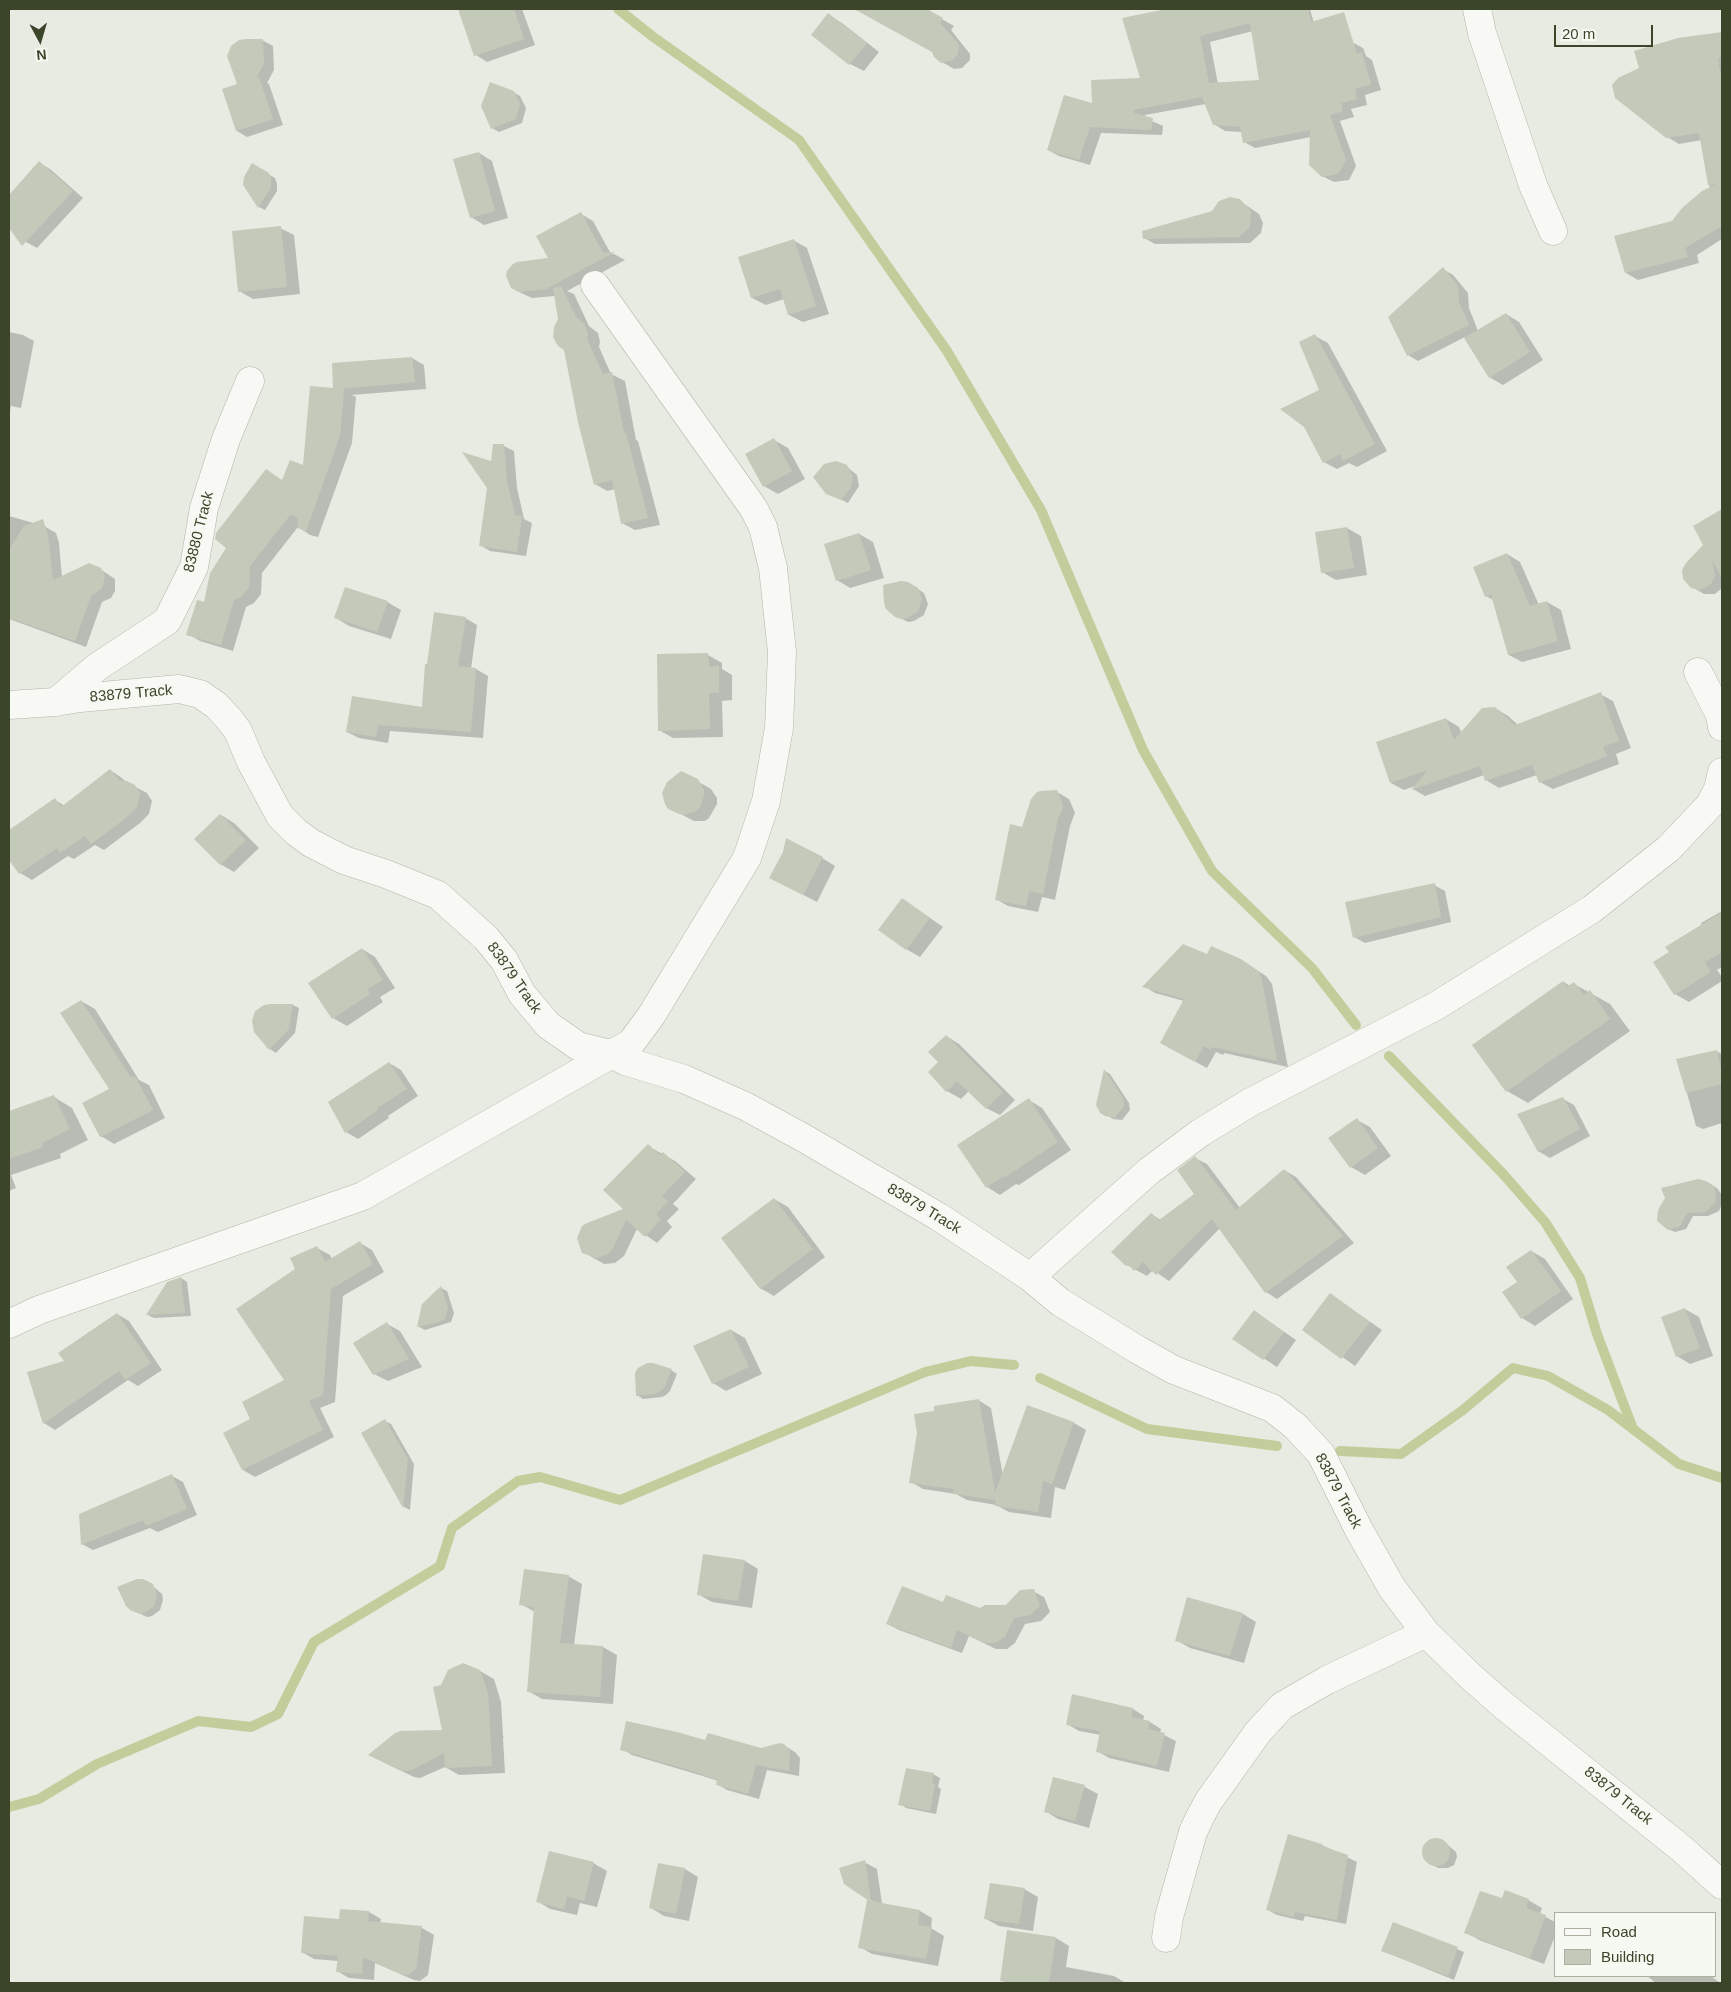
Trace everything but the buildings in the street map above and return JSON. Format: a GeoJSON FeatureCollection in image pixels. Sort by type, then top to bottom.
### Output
{"type":"FeatureCollection","features":[{"type":"Feature","properties":{"kind":"street"},"geometry":{"type":"LineString","coordinates":[[1477,9],[1482,33],[1527,166],[1552,231]]}},
{"type":"Feature","properties":{"kind":"street"},"geometry":{"type":"LineString","coordinates":[[9,1324],[48,1307],[363,1196],[631,1043],[651,1016],[747,858],[766,801],[780,728],[782,652],[773,568],[763,527],[754,508],[595,285]]}},
{"type":"Feature","properties":{"kind":"street","name":"83880 Track"},"geometry":{"type":"LineString","coordinates":[[55,702],[97,667],[167,621],[194,567],[204,508],[226,439],[250,381]]}},
{"type":"Feature","properties":{"kind":"street"},"geometry":{"type":"LineString","coordinates":[[1698,672],[1720,715],[1722,727]]}},
{"type":"Feature","properties":{"kind":"street","name":"83879 Track"},"geometry":{"type":"LineString","coordinates":[[55,702],[179,689],[200,694],[216,705],[238,732],[280,816],[296,832],[344,860],[386,874],[438,895],[486,938],[504,960],[522,994],[548,1025],[578,1046],[610,1054],[625,1061],[684,1079],[745,1106],[906,1198],[1030,1277],[1060,1302],[1138,1350],[1174,1370],[1272,1408],[1295,1426],[1321,1454],[1348,1510],[1392,1588],[1426,1633],[1469,1676],[1503,1705],[1682,1849],[1722,1885]]}},
{"type":"Feature","properties":{"kind":"street"},"geometry":{"type":"LineString","coordinates":[[9,705],[55,702]]}},
{"type":"Feature","properties":{"kind":"street"},"geometry":{"type":"LineString","coordinates":[[1030,1277],[1149,1171],[1200,1133],[1249,1103],[1436,1006],[1592,909],[1668,850],[1709,806],[1718,789],[1722,772]]}},
{"type":"Feature","properties":{"kind":"street"},"geometry":{"type":"LineString","coordinates":[[1166,1938],[1169,1917],[1193,1832],[1208,1802],[1258,1732],[1282,1706],[1327,1680],[1426,1633]]}},
{"type":"Feature","properties":{"kind":"waterway"},"geometry":{"type":"LineString","coordinates":[[618,9],[652,36],[799,140],[947,351],[1041,510],[1143,750],[1212,871],[1312,968],[1356,1025]]}},
{"type":"Feature","properties":{"kind":"waterway"},"geometry":{"type":"LineString","coordinates":[[1389,1056],[1504,1175],[1545,1222],[1580,1278],[1597,1334],[1633,1429]]}},
{"type":"Feature","properties":{"kind":"waterway"},"geometry":{"type":"LineString","coordinates":[[9,1807],[39,1799],[97,1764],[198,1721],[251,1727],[278,1714],[314,1642],[440,1566],[452,1528],[518,1481],[540,1477],[620,1500],[925,1372],[971,1361],[1014,1365]]}},
{"type":"Feature","properties":{"kind":"waterway"},"geometry":{"type":"LineString","coordinates":[[1340,1451],[1401,1454],[1463,1410],[1513,1368],[1548,1376],[1608,1410],[1679,1464],[1722,1478]]}},
{"type":"Feature","properties":{"kind":"waterway"},"geometry":{"type":"LineString","coordinates":[[1040,1378],[1147,1429],[1277,1446]]}}]}
